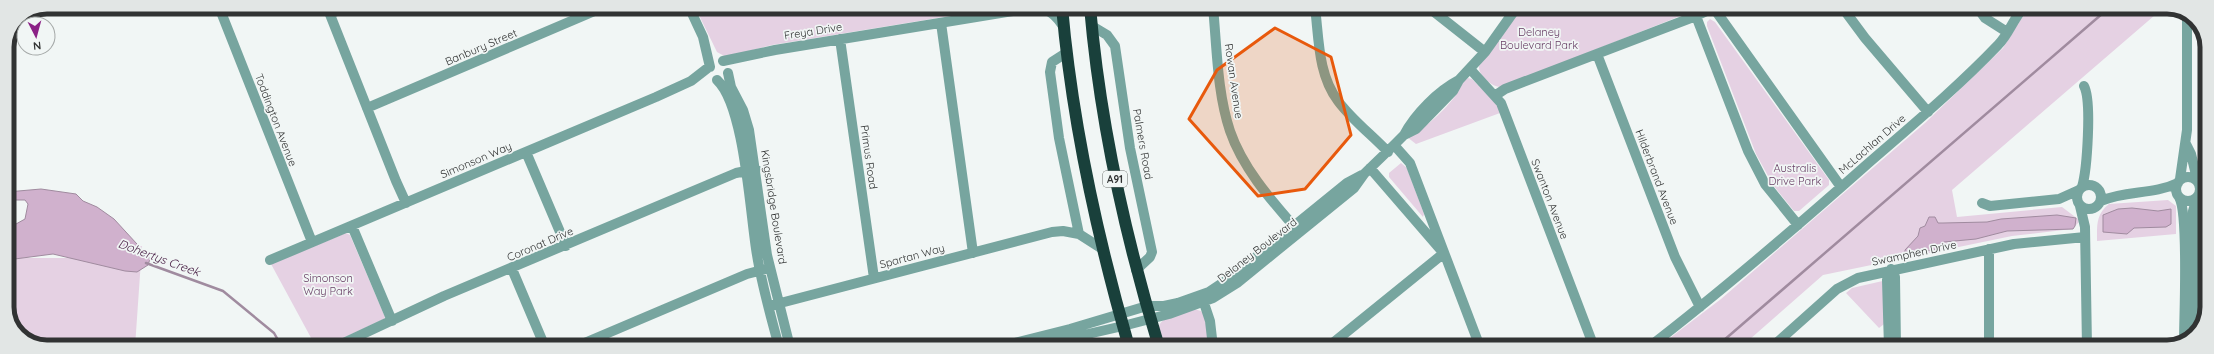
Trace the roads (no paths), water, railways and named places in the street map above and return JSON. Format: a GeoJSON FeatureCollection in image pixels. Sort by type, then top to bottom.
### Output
{"type":"FeatureCollection","features":[{"type":"Feature","properties":{"kind":"highway","name":"A91"},"geometry":{"type":"LineString","coordinates":[[1062,14],[1066,53],[1077,124],[1104,250],[1127,340]]}},
{"type":"Feature","properties":{"kind":"highway","name":"A91"},"geometry":{"type":"LineString","coordinates":[[1091,14],[1100,95],[1112,164],[1136,270],[1157,340]]}},
{"type":"Feature","properties":{"kind":"street","name":"Toddington Avenue"},"geometry":{"type":"LineString","coordinates":[[221,14],[312,242]]}},
{"type":"Feature","properties":{"kind":"street"},"geometry":{"type":"LineString","coordinates":[[331,14],[406,203]]}},
{"type":"Feature","properties":{"kind":"street","name":"Banbury Street"},"geometry":{"type":"LineString","coordinates":[[367,108],[588,14]]}},
{"type":"Feature","properties":{"kind":"street"},"geometry":{"type":"LineString","coordinates":[[692,14],[703,37],[710,67],[710,75],[716,79],[724,79],[729,72],[728,66],[721,60],[703,37]]}},
{"type":"Feature","properties":{"kind":"street","name":"Freya Drive"},"geometry":{"type":"LineString","coordinates":[[721,60],[753,56],[776,50],[994,14]]}},
{"type":"Feature","properties":{"kind":"street","name":"Freya Drive"},"geometry":{"type":"LineString","coordinates":[[1054,14],[1063,26]]}},
{"type":"Feature","properties":{"kind":"street","name":"Rowan Avenue"},"geometry":{"type":"LineString","coordinates":[[1214,14],[1224,103],[1232,137],[1254,177],[1297,229]]}},
{"type":"Feature","properties":{"kind":"street"},"geometry":{"type":"LineString","coordinates":[[1316,14],[1320,56],[1328,84],[1338,101],[1410,163],[1477,340]]}},
{"type":"Feature","properties":{"kind":"street"},"geometry":{"type":"LineString","coordinates":[[1437,14],[1485,52]]}},
{"type":"Feature","properties":{"kind":"street","name":"Delaney Boulevard"},"geometry":{"type":"LineString","coordinates":[[1071,333],[1123,326],[1150,319],[1228,290],[1297,229],[1354,188],[1367,171],[1404,135],[1411,123],[1448,85],[1459,80],[1485,52],[1512,14]]}},
{"type":"Feature","properties":{"kind":"street"},"geometry":{"type":"LineString","coordinates":[[1496,95],[1505,89],[1700,14]]}},
{"type":"Feature","properties":{"kind":"street"},"geometry":{"type":"LineString","coordinates":[[1717,14],[1841,187]]}},
{"type":"Feature","properties":{"kind":"street"},"geometry":{"type":"LineString","coordinates":[[1847,14],[1865,38],[1928,112]]}},
{"type":"Feature","properties":{"kind":"street"},"geometry":{"type":"LineString","coordinates":[[1983,14],[1986,18],[2007,32]]}},
{"type":"Feature","properties":{"kind":"street","name":"McLachlan Drive"},"geometry":{"type":"LineString","coordinates":[[1658,340],[1700,308],[1928,112],[1999,44],[2018,14]]}},
{"type":"Feature","properties":{"kind":"street"},"geometry":{"type":"LineString","coordinates":[[1696,16],[1748,151],[1766,184],[1798,225]]}},
{"type":"Feature","properties":{"kind":"street"},"geometry":{"type":"LineString","coordinates":[[2184,336],[2183,209],[2176,189],[2186,144],[2187,21]]}},
{"type":"Feature","properties":{"kind":"street"},"geometry":{"type":"LineString","coordinates":[[941,23],[973,253]]}},
{"type":"Feature","properties":{"kind":"street","name":"Palmers Road"},"geometry":{"type":"LineString","coordinates":[[1092,26],[1107,36],[1115,46],[1130,148],[1152,252],[1150,257],[1136,270]]}},
{"type":"Feature","properties":{"kind":"street","name":"Primus Road"},"geometry":{"type":"LineString","coordinates":[[840,39],[874,278]]}},
{"type":"Feature","properties":{"kind":"street"},"geometry":{"type":"LineString","coordinates":[[1066,53],[1052,62],[1050,72],[1059,138],[1073,214],[1079,234],[1104,250]]}},
{"type":"Feature","properties":{"kind":"street","name":"Hilderbrand Avenue"},"geometry":{"type":"LineString","coordinates":[[1597,54],[1675,257],[1700,308]]}},
{"type":"Feature","properties":{"kind":"street","name":"Freya Drive"},"geometry":{"type":"LineString","coordinates":[[729,72],[753,56]]}},
{"type":"Feature","properties":{"kind":"street"},"geometry":{"type":"LineString","coordinates":[[710,67],[712,62],[721,60]]}},
{"type":"Feature","properties":{"kind":"street","name":"Simonson Way"},"geometry":{"type":"LineString","coordinates":[[270,260],[691,81],[710,67]]}},
{"type":"Feature","properties":{"kind":"street","name":"Swanton Avenue"},"geometry":{"type":"LineString","coordinates":[[1470,68],[1496,95],[1501,103],[1591,340]]}},
{"type":"Feature","properties":{"kind":"street","name":"Kingsbridge Boulevard"},"geometry":{"type":"LineString","coordinates":[[729,72],[731,87],[746,120],[756,169],[770,268],[788,340]]}},
{"type":"Feature","properties":{"kind":"street","name":"Simonson Way"},"geometry":{"type":"LineString","coordinates":[[691,81],[716,79]]}},
{"type":"Feature","properties":{"kind":"street","name":"Kingsbridge Boulevard"},"geometry":{"type":"LineString","coordinates":[[716,79],[725,90],[737,123],[760,270],[777,340]]}},
{"type":"Feature","properties":{"kind":"street"},"geometry":{"type":"LineString","coordinates":[[2084,86],[2087,100],[2086,169],[2077,198],[2085,227],[2087,340]]}},
{"type":"Feature","properties":{"kind":"street"},"geometry":{"type":"LineString","coordinates":[[2186,144],[2200,181]]}},
{"type":"Feature","properties":{"kind":"street"},"geometry":{"type":"LineString","coordinates":[[526,152],[566,246]]}},
{"type":"Feature","properties":{"kind":"street","name":"Coronat Drive"},"geometry":{"type":"LineString","coordinates":[[350,340],[566,246],[745,171],[756,169]]}},
{"type":"Feature","properties":{"kind":"street"},"geometry":{"type":"LineString","coordinates":[[2085,227],[2098,205],[2101,195],[2086,169]]}},
{"type":"Feature","properties":{"kind":"street"},"geometry":{"type":"LineString","coordinates":[[1367,171],[1444,253]]}},
{"type":"Feature","properties":{"kind":"street"},"geometry":{"type":"LineString","coordinates":[[2156,191],[2188,176],[2200,181]]}},
{"type":"Feature","properties":{"kind":"street"},"geometry":{"type":"LineString","coordinates":[[1982,203],[1990,206],[2059,199],[2089,185],[2121,194],[2156,191],[2179,196],[2189,201],[2200,196]]}},
{"type":"Feature","properties":{"kind":"street"},"geometry":{"type":"LineString","coordinates":[[2059,199],[2088,209],[2121,194]]}},
{"type":"Feature","properties":{"kind":"street"},"geometry":{"type":"LineString","coordinates":[[2193,327],[2193,211],[2200,197]]}},
{"type":"Feature","properties":{"kind":"street","name":"Spartan Way"},"geometry":{"type":"LineString","coordinates":[[1052,232],[1067,224],[1073,214]]}},
{"type":"Feature","properties":{"kind":"street"},"geometry":{"type":"LineString","coordinates":[[1421,227],[1432,220]]}},
{"type":"Feature","properties":{"kind":"street"},"geometry":{"type":"LineString","coordinates":[[352,226],[392,321]]}},
{"type":"Feature","properties":{"kind":"street","name":"Spartan Way"},"geometry":{"type":"LineString","coordinates":[[769,306],[1052,232],[1063,231],[1079,234]]}},
{"type":"Feature","properties":{"kind":"street"},"geometry":{"type":"LineString","coordinates":[[754,236],[765,235]]}},
{"type":"Feature","properties":{"kind":"street","name":"Swamphen Drive"},"geometry":{"type":"LineString","coordinates":[[1780,340],[1838,289],[1858,278],[1891,269],[2014,244],[2085,238]]}},
{"type":"Feature","properties":{"kind":"street"},"geometry":{"type":"LineString","coordinates":[[1989,249],[1989,340]]}},
{"type":"Feature","properties":{"kind":"street"},"geometry":{"type":"LineString","coordinates":[[1337,340],[1444,253]]}},
{"type":"Feature","properties":{"kind":"street"},"geometry":{"type":"LineString","coordinates":[[592,340],[760,270],[770,268]]}},
{"type":"Feature","properties":{"kind":"street"},"geometry":{"type":"LineString","coordinates":[[512,269],[542,340]]}},
{"type":"Feature","properties":{"kind":"street"},"geometry":{"type":"LineString","coordinates":[[1889,340],[1887,280],[1891,269]]}},
{"type":"Feature","properties":{"kind":"street"},"geometry":{"type":"LineString","coordinates":[[1891,269],[1895,277],[1896,340]]}},
{"type":"Feature","properties":{"kind":"street"},"geometry":{"type":"LineString","coordinates":[[1203,299],[1210,321],[1212,340]]}},
{"type":"Feature","properties":{"kind":"street","name":"Delaney Boulevard"},"geometry":{"type":"LineString","coordinates":[[1071,333],[1120,313],[1147,306],[1164,306],[1203,299]]}},
{"type":"Feature","properties":{"kind":"street"},"geometry":{"type":"LineString","coordinates":[[1036,340],[1071,333]]}},
{"type":"Feature","properties":{"kind":"street"},"geometry":{"type":"LineString","coordinates":[[1051,340],[1071,333]]}},
{"type":"Feature","properties":{"kind":"waterway"},"geometry":{"type":"LineString","coordinates":[[1724,340],[2102,14]]}},
{"type":"Feature","properties":{"kind":"waterway","name":"Dohertys Creek"},"geometry":{"type":"LineString","coordinates":[[146,263],[223,291],[274,333],[278,340]]}},
{"type":"Feature","properties":{"kind":"park label","name":"Delaney Boulevard Park"},"geometry":{"type":"Point","coordinates":[1539,38]}},
{"type":"Feature","properties":{"kind":"park label","name":"Australis Drive Park"},"geometry":{"type":"Point","coordinates":[1795,174]}},
{"type":"Feature","properties":{"kind":"park label","name":"Simonson Way Park"},"geometry":{"type":"Point","coordinates":[328,284]}}]}
